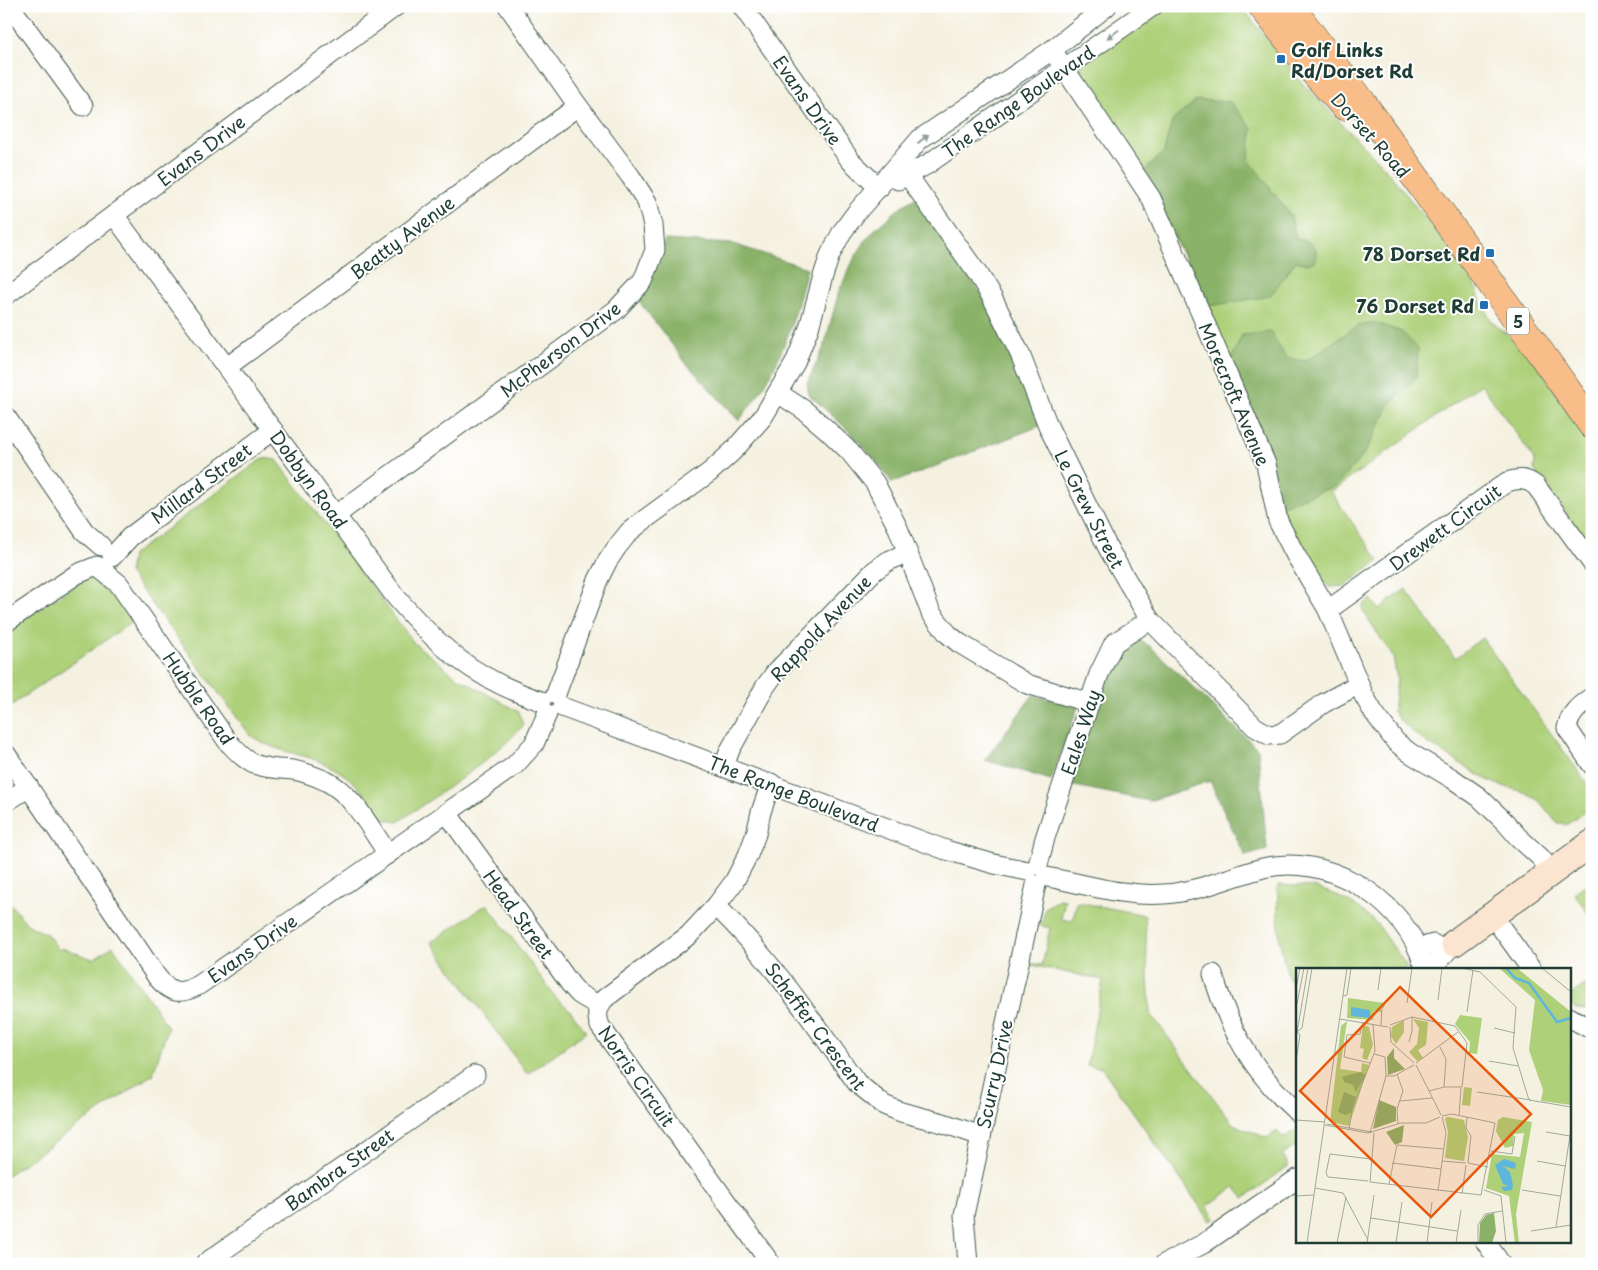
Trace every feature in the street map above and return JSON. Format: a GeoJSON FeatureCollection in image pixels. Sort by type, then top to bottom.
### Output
{"type":"FeatureCollection","features":[{"type":"Feature","properties":{"kind":"main road","name":"Dorset Road"},"geometry":{"type":"LineString","coordinates":[[1262,6],[1312,70],[1444,216]]}},
{"type":"Feature","properties":{"kind":"main road","name":"Dorset Road"},"geometry":{"type":"LineString","coordinates":[[1290,6],[1364,105],[1592,425]]}},
{"type":"Feature","properties":{"kind":"street"},"geometry":{"type":"LineString","coordinates":[[10,6],[82,106]]}},
{"type":"Feature","properties":{"kind":"street","name":"Evans Drive"},"geometry":{"type":"LineString","coordinates":[[6,295],[396,6]]}},
{"type":"Feature","properties":{"kind":"street","name":"McPherson Drive"},"geometry":{"type":"LineString","coordinates":[[336,515],[616,310],[643,281],[655,250],[654,225],[647,202],[508,6]]}},
{"type":"Feature","properties":{"kind":"street","name":"Evans Drive"},"geometry":{"type":"LineString","coordinates":[[742,6],[850,160],[862,174],[879,188]]}},
{"type":"Feature","properties":{"kind":"street","name":"The Range Boulevard"},"geometry":{"type":"LineString","coordinates":[[1107,6],[1052,50],[920,139],[904,169],[879,188],[856,213],[842,232],[830,255],[809,328],[795,363],[778,393],[763,417],[733,451],[710,472],[629,532],[617,547],[598,580],[552,704],[954,852],[1037,874],[1145,895],[1187,892],[1263,868],[1279,865],[1321,869],[1342,877],[1374,894],[1430,954],[1492,915],[1592,843]]}},
{"type":"Feature","properties":{"kind":"street","name":"The Range Boulevard"},"geometry":{"type":"LineString","coordinates":[[904,169],[928,164],[1153,6]]}},
{"type":"Feature","properties":{"kind":"street","name":"Morecroft Avenue"},"geometry":{"type":"LineString","coordinates":[[1052,50],[1151,198],[1266,464],[1278,521],[1328,610],[1359,684],[1374,713],[1396,742],[1479,797],[1506,823],[1518,838],[1541,858],[1546,876]]}},
{"type":"Feature","properties":{"kind":"street","name":"Beatty Avenue"},"geometry":{"type":"LineString","coordinates":[[227,367],[578,106]]}},
{"type":"Feature","properties":{"kind":"street","name":"Le Grew Street"},"geometry":{"type":"LineString","coordinates":[[904,169],[993,299],[1020,354],[1049,428],[1066,463],[1109,550],[1150,620],[1255,727],[1269,735],[1280,734],[1324,702],[1359,684]]}},
{"type":"Feature","properties":{"kind":"street","name":"Dobbyn Road"},"geometry":{"type":"LineString","coordinates":[[114,215],[395,596],[418,623],[445,649],[474,671],[498,684],[552,704]]}},
{"type":"Feature","properties":{"kind":"street"},"geometry":{"type":"LineString","coordinates":[[778,393],[804,410],[849,451],[864,468],[890,512],[931,613],[938,623],[959,643],[1027,684],[1090,704]]}},
{"type":"Feature","properties":{"kind":"street","name":"Hubble Road"},"geometry":{"type":"LineString","coordinates":[[6,417],[228,742],[242,756],[255,764],[274,770],[292,770],[309,774],[333,785],[354,804],[388,854]]}},
{"type":"Feature","properties":{"kind":"street","name":"Millard Street"},"geometry":{"type":"LineString","coordinates":[[6,622],[130,537],[272,430]]}},
{"type":"Feature","properties":{"kind":"street","name":"Drewett Circuit"},"geometry":{"type":"LineString","coordinates":[[1328,610],[1508,482],[1515,479],[1529,481],[1536,486],[1592,563]]}},
{"type":"Feature","properties":{"kind":"street","name":"Rappold Avenue"},"geometry":{"type":"LineString","coordinates":[[730,768],[742,755],[748,718],[765,687],[874,571],[888,561],[907,553]]}},
{"type":"Feature","properties":{"kind":"street","name":"Eales Way"},"geometry":{"type":"LineString","coordinates":[[1037,874],[1045,838],[1099,674],[1114,642],[1150,620]]}},
{"type":"Feature","properties":{"kind":"street"},"geometry":{"type":"LineString","coordinates":[[1592,697],[1573,712],[1568,728],[1592,765]]}},
{"type":"Feature","properties":{"kind":"street","name":"Evans Drive"},"geometry":{"type":"LineString","coordinates":[[6,754],[157,977],[164,985],[178,992],[199,985],[502,775],[526,755],[534,744],[552,704]]}},
{"type":"Feature","properties":{"kind":"street","name":"Norris Circuit"},"geometry":{"type":"LineString","coordinates":[[771,1264],[600,1026],[596,1017],[599,1006],[609,995],[689,935],[713,911],[734,882],[748,855],[756,834],[761,812],[775,785]]}},
{"type":"Feature","properties":{"kind":"street"},"geometry":{"type":"LineString","coordinates":[[6,802],[29,786]]}},
{"type":"Feature","properties":{"kind":"street","name":"Head Street"},"geometry":{"type":"LineString","coordinates":[[447,813],[571,985],[579,994],[599,1006]]}},
{"type":"Feature","properties":{"kind":"street","name":"Scurry Drive"},"geometry":{"type":"LineString","coordinates":[[968,1264],[964,1214],[1037,874]]}},
{"type":"Feature","properties":{"kind":"street","name":"Scheffer Crescent"},"geometry":{"type":"LineString","coordinates":[[713,911],[750,943],[774,969],[857,1083],[870,1096],[884,1106],[901,1112],[982,1130]]}},
{"type":"Feature","properties":{"kind":"street"},"geometry":{"type":"LineString","coordinates":[[1492,915],[1530,968]]}},
{"type":"Feature","properties":{"kind":"street"},"geometry":{"type":"LineString","coordinates":[[1213,974],[1229,1022],[1241,1044],[1270,1084],[1296,1111]]}},
{"type":"Feature","properties":{"kind":"street"},"geometry":{"type":"LineString","coordinates":[[1570,1018],[1587,1027]]}},
{"type":"Feature","properties":{"kind":"street","name":"Bambra Street"},"geometry":{"type":"LineString","coordinates":[[204,1264],[475,1075]]}},
{"type":"Feature","properties":{"kind":"street"},"geometry":{"type":"LineString","coordinates":[[1164,1264],[1203,1244],[1296,1180]]}},
{"type":"Feature","properties":{"kind":"street"},"geometry":{"type":"LineString","coordinates":[[1486,1242],[1501,1264]]}},
{"type":"Feature","properties":{"kind":"green space"},"geometry":{"type":"Polygon","coordinates":[[[1159,6],[1241,6],[1303,84],[1384,167],[1471,275],[1481,302],[1493,323],[1527,350],[1592,446],[1592,550],[1534,469],[1535,460],[1481,384],[1331,492],[1379,561],[1344,586],[1329,587],[1321,580],[1279,506],[1230,362],[1200,284],[1077,73],[1085,60],[1159,6]]]}},
{"type":"Feature","properties":{"kind":"green space"},"geometry":{"type":"Polygon","coordinates":[[[1197,100],[1230,102],[1252,128],[1249,160],[1291,216],[1296,239],[1308,241],[1316,249],[1316,261],[1307,264],[1296,261],[1270,296],[1209,306],[1143,172],[1164,152],[1172,121],[1197,100]]]}},
{"type":"Feature","properties":{"kind":"green space"},"geometry":{"type":"Polygon","coordinates":[[[915,198],[990,306],[1040,426],[892,483],[864,447],[843,425],[809,395],[807,383],[824,347],[839,291],[854,259],[875,229],[902,206],[915,198]]]}},
{"type":"Feature","properties":{"kind":"green space"},"geometry":{"type":"Polygon","coordinates":[[[665,240],[733,244],[807,268],[800,298],[780,356],[760,393],[739,421],[686,363],[638,300],[665,240]]]}},
{"type":"Feature","properties":{"kind":"green space"},"geometry":{"type":"Polygon","coordinates":[[[1376,323],[1402,332],[1418,349],[1416,378],[1390,404],[1365,453],[1336,486],[1279,506],[1230,362],[1242,335],[1271,332],[1286,358],[1305,361],[1358,326],[1376,323]]]}},
{"type":"Feature","properties":{"kind":"green space"},"geometry":{"type":"Polygon","coordinates":[[[263,458],[277,460],[414,643],[457,677],[519,712],[523,726],[509,740],[479,766],[398,822],[382,819],[360,789],[334,769],[310,758],[272,747],[250,735],[129,573],[132,555],[263,458]]]}},
{"type":"Feature","properties":{"kind":"green space"},"geometry":{"type":"Polygon","coordinates":[[[92,575],[109,583],[135,620],[6,709],[6,630],[92,575]]]}},
{"type":"Feature","properties":{"kind":"green space"},"geometry":{"type":"Polygon","coordinates":[[[1406,589],[1455,658],[1482,638],[1592,790],[1592,819],[1586,811],[1566,825],[1557,823],[1539,801],[1527,793],[1496,784],[1484,778],[1421,739],[1399,720],[1393,711],[1397,679],[1393,657],[1363,611],[1363,605],[1371,599],[1379,609],[1406,589]]]}},
{"type":"Feature","properties":{"kind":"green space"},"geometry":{"type":"Polygon","coordinates":[[[1137,638],[1151,647],[1258,749],[1267,850],[1245,856],[1210,781],[1149,801],[1070,785],[1111,657],[1123,643],[1137,638]]]}},
{"type":"Feature","properties":{"kind":"green space"},"geometry":{"type":"Polygon","coordinates":[[[1033,695],[1078,707],[1051,780],[985,760],[1033,695]]]}},
{"type":"Feature","properties":{"kind":"green space"},"geometry":{"type":"Polygon","coordinates":[[[1592,880],[1592,919],[1574,893],[1592,880]]]}},
{"type":"Feature","properties":{"kind":"green space"},"geometry":{"type":"Polygon","coordinates":[[[1278,885],[1314,887],[1334,894],[1358,907],[1378,925],[1406,965],[1406,968],[1296,968],[1296,996],[1286,970],[1280,943],[1278,885]]]}},
{"type":"Feature","properties":{"kind":"green space"},"geometry":{"type":"Polygon","coordinates":[[[6,899],[28,925],[47,934],[59,950],[62,948],[93,959],[113,946],[168,1027],[153,1074],[6,1176],[6,899]]]}},
{"type":"Feature","properties":{"kind":"green space"},"geometry":{"type":"Polygon","coordinates":[[[1059,899],[1065,900],[1061,919],[1072,921],[1077,902],[1145,915],[1150,1013],[1233,1124],[1267,1138],[1277,1131],[1283,1138],[1296,1131],[1296,1147],[1282,1154],[1289,1166],[1244,1198],[1235,1187],[1207,1206],[1215,1218],[1210,1221],[1102,1068],[1087,1065],[1103,980],[1026,964],[1027,962],[1042,965],[1050,928],[1034,924],[1036,921],[1042,922],[1045,908],[1059,899]]]}},
{"type":"Feature","properties":{"kind":"green space"},"geometry":{"type":"Polygon","coordinates":[[[487,904],[556,998],[570,1010],[586,1032],[527,1074],[431,942],[487,904]]]}},
{"type":"Feature","properties":{"kind":"green space"},"geometry":{"type":"Polygon","coordinates":[[[1592,980],[1592,1010],[1576,1009],[1570,1004],[1570,995],[1592,980]]]}},
{"type":"Feature","properties":{"kind":"place","name":"Golf Links Rd/Dorset Rd"},"geometry":{"type":"Point","coordinates":[1281,59]}},
{"type":"Feature","properties":{"kind":"place","name":"78 Dorset Rd"},"geometry":{"type":"Point","coordinates":[1490,253]}},
{"type":"Feature","properties":{"kind":"place","name":"76 Dorset Rd"},"geometry":{"type":"Point","coordinates":[1484,305]}}]}
